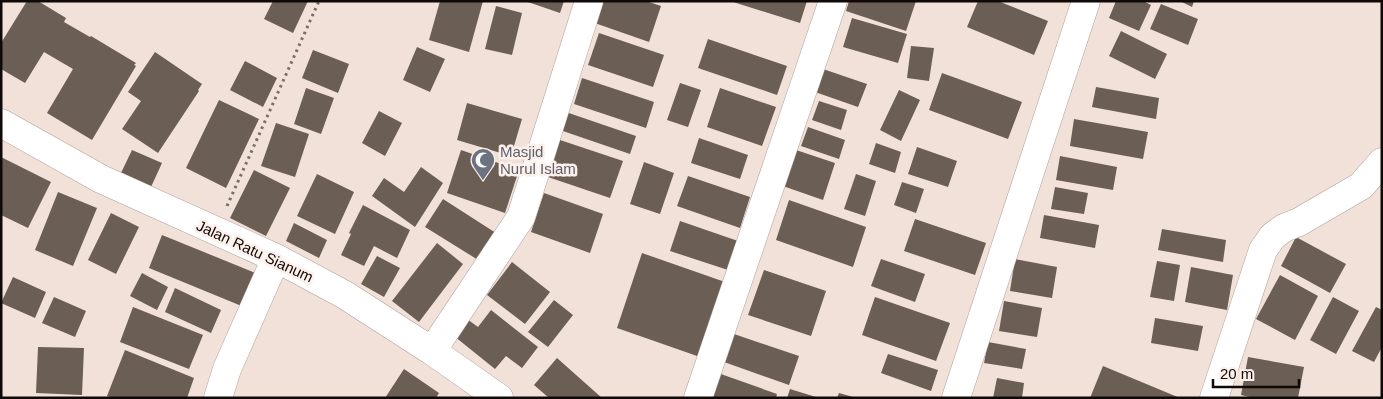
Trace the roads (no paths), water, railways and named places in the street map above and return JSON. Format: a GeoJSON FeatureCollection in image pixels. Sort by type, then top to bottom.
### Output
{"type":"FeatureCollection","features":[{"type":"Feature","properties":{"kind":"street"},"geometry":{"type":"LineString","coordinates":[[432,351],[521,217],[589,1]]}},
{"type":"Feature","properties":{"kind":"street"},"geometry":{"type":"LineString","coordinates":[[698,398],[833,1]]}},
{"type":"Feature","properties":{"kind":"street"},"geometry":{"type":"LineString","coordinates":[[956,398],[1086,1]]}},
{"type":"Feature","properties":{"kind":"street","name":"Jalan Ratu Sianum"},"geometry":{"type":"LineString","coordinates":[[1,123],[101,179],[276,258],[345,294],[499,398]]}},
{"type":"Feature","properties":{"kind":"street"},"geometry":{"type":"LineString","coordinates":[[1214,398],[1263,250],[1273,236],[1284,228],[1300,222],[1360,186],[1382,162]]}},
{"type":"Feature","properties":{"kind":"street"},"geometry":{"type":"LineString","coordinates":[[218,398],[227,369],[276,258]]}},
{"type":"Feature","properties":{"kind":"place","name":"Masjid Nurul Islam"},"geometry":{"type":"Point","coordinates":[483,181]}}]}
